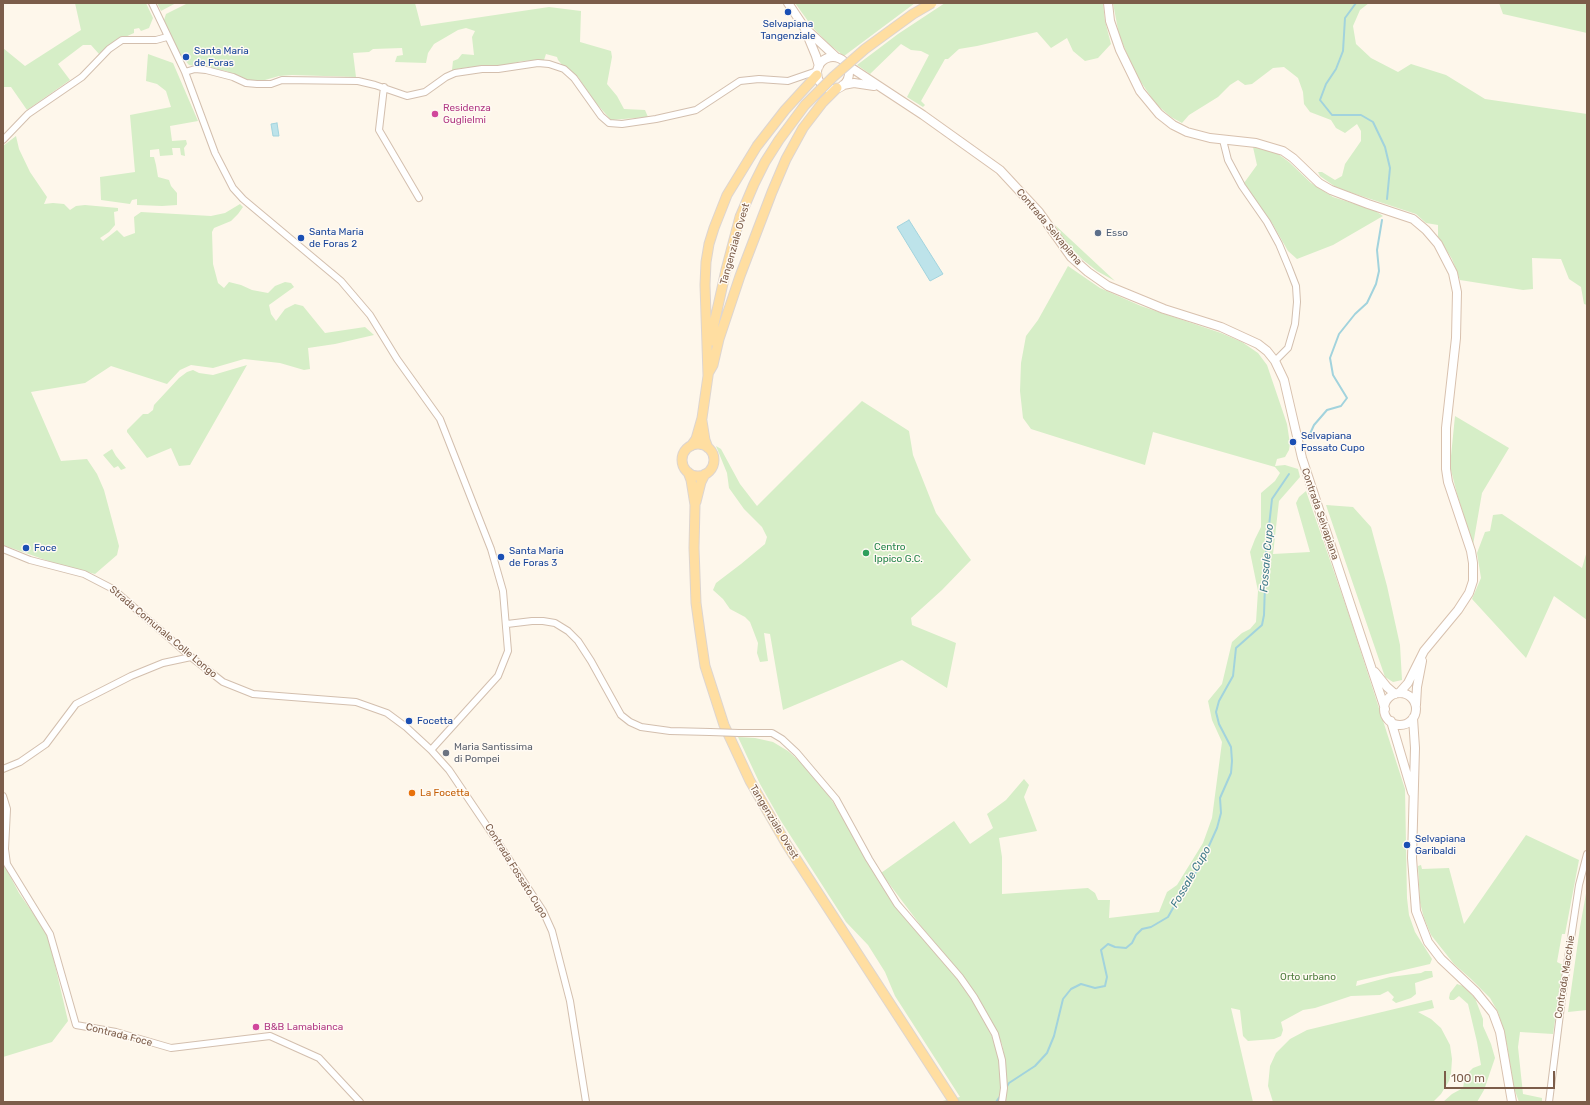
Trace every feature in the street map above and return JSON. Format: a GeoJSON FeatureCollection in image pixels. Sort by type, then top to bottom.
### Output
{"type":"FeatureCollection","features":[{"type":"Feature","properties":{"kind":"main road"},"geometry":{"type":"LineString","coordinates":[[788,3],[804,27],[816,56],[819,80],[824,86],[829,88],[840,87]]}},
{"type":"Feature","properties":{"kind":"main road","name":"Tangenziale Ovest"},"geometry":{"type":"LineString","coordinates":[[691,446],[696,439],[702,418],[714,324],[726,270],[740,217],[765,162],[805,105],[833,77],[864,49],[913,14],[932,3]]}},
{"type":"Feature","properties":{"kind":"main road"},"geometry":{"type":"LineString","coordinates":[[1108,3],[1110,21],[1120,50],[1140,91],[1159,114],[1173,125],[1187,132],[1222,140],[1256,143],[1283,151],[1293,158],[1319,183],[1331,190],[1413,219],[1426,230],[1438,244],[1453,273],[1457,292],[1456,338],[1446,428],[1446,469],[1448,482],[1471,551],[1473,581],[1469,593],[1458,610],[1424,651],[1408,683],[1397,694],[1387,700],[1385,709],[1386,715],[1390,721],[1414,802]]}},
{"type":"Feature","properties":{"kind":"main road"},"geometry":{"type":"LineString","coordinates":[[708,375],[713,365],[719,339],[740,276],[772,192],[784,165],[803,128],[823,102],[840,87],[848,76],[847,65],[836,57],[804,27]]}},
{"type":"Feature","properties":{"kind":"main road"},"geometry":{"type":"LineString","coordinates":[[708,375],[705,285],[706,262],[709,244],[714,228],[727,195],[754,152],[818,71],[826,58],[836,57]]}},
{"type":"Feature","properties":{"kind":"main road","name":"Contrada Selvapiana"},"geometry":{"type":"LineString","coordinates":[[847,65],[923,115],[1000,170],[1039,212],[1071,257],[1088,272],[1108,286],[1164,309],[1221,327],[1258,344],[1275,360],[1284,380],[1302,458],[1385,709]]}},
{"type":"Feature","properties":{"kind":"main road","name":"Contrada Selvapiana"},"geometry":{"type":"LineString","coordinates":[[840,87],[864,84],[880,87]]}},
{"type":"Feature","properties":{"kind":"main road","name":"Tangenziale Ovest"},"geometry":{"type":"LineString","coordinates":[[702,418],[705,440],[708,448]]}},
{"type":"Feature","properties":{"kind":"main road"},"geometry":{"type":"LineString","coordinates":[[700,445],[708,448],[713,456],[713,464],[709,472],[696,476],[688,472],[683,463],[682,458],[684,453],[691,446],[700,445]]}},
{"type":"Feature","properties":{"kind":"main road","name":"Tangenziale Ovest"},"geometry":{"type":"LineString","coordinates":[[688,472],[692,480],[695,505],[694,548],[696,603],[705,666],[724,724],[750,781],[787,845],[954,1102]]}},
{"type":"Feature","properties":{"kind":"main road","name":"Tangenziale Ovest"},"geometry":{"type":"LineString","coordinates":[[695,505],[701,482],[705,474]]}},
{"type":"Feature","properties":{"kind":"main road"},"geometry":{"type":"LineString","coordinates":[[1424,651],[1417,687],[1416,708],[1413,718],[1416,748],[1412,858],[1416,911],[1428,942],[1442,959],[1476,992],[1493,1012],[1502,1039],[1512,1102]]}},
{"type":"Feature","properties":{"kind":"main road","name":"Contrada Selvapiana"},"geometry":{"type":"LineString","coordinates":[[1371,666],[1387,687],[1397,694]]}},
{"type":"Feature","properties":{"kind":"main road"},"geometry":{"type":"LineString","coordinates":[[1397,694],[1405,694],[1410,697],[1414,701],[1416,708]]}},
{"type":"Feature","properties":{"kind":"main road"},"geometry":{"type":"LineString","coordinates":[[1390,721],[1396,724],[1402,724],[1413,718]]}},
{"type":"Feature","properties":{"kind":"street"},"geometry":{"type":"LineString","coordinates":[[152,3],[185,72],[216,153],[233,188],[243,199],[340,281],[370,315],[397,359],[440,419],[491,549],[502,591],[508,651],[498,676],[431,750]]}},
{"type":"Feature","properties":{"kind":"street"},"geometry":{"type":"LineString","coordinates":[[3,140],[28,114],[82,77],[109,49],[122,40],[156,40],[167,37]]}},
{"type":"Feature","properties":{"kind":"street"},"geometry":{"type":"LineString","coordinates":[[185,72],[195,69],[206,70],[233,77],[246,83],[271,84],[282,80],[338,80],[358,82],[384,87],[407,96],[425,92],[446,77],[455,73],[538,63],[549,64],[564,69],[574,78],[601,116],[609,123],[622,124],[656,119],[696,110],[740,81],[760,79],[788,81],[818,71]]}},
{"type":"Feature","properties":{"kind":"street"},"geometry":{"type":"LineString","coordinates":[[384,87],[379,130],[419,198]]}},
{"type":"Feature","properties":{"kind":"street"},"geometry":{"type":"LineString","coordinates":[[1222,140],[1228,160],[1242,186],[1267,222],[1279,244],[1296,286],[1297,302],[1295,324],[1288,348],[1275,360]]}},
{"type":"Feature","properties":{"kind":"street","name":"Strada Comunale Colle Longo"},"geometry":{"type":"LineString","coordinates":[[3,549],[30,560],[84,574],[113,588],[190,657],[223,682],[253,694],[356,702],[387,713],[406,727],[431,750]]}},
{"type":"Feature","properties":{"kind":"street"},"geometry":{"type":"LineString","coordinates":[[506,624],[532,621],[555,623],[568,631],[578,641],[591,661],[620,715],[641,727],[670,731],[772,733],[782,739],[797,753],[836,799],[869,859],[897,904],[951,965],[974,997],[995,1034],[1001,1052],[1004,1088],[1002,1100]]}},
{"type":"Feature","properties":{"kind":"street"},"geometry":{"type":"LineString","coordinates":[[3,769],[20,762],[46,744],[76,704],[131,676],[164,663],[190,657]]}},
{"type":"Feature","properties":{"kind":"street","name":"Contrada Fossato Cupo"},"geometry":{"type":"LineString","coordinates":[[431,750],[449,770],[497,840],[543,911],[552,931],[570,1001],[586,1102]]}},
{"type":"Feature","properties":{"kind":"street","name":"Contrada Foce"},"geometry":{"type":"LineString","coordinates":[[3,796],[7,809],[5,849],[7,864],[50,934],[76,1025],[116,1032],[171,1048],[270,1036],[319,1058],[360,1102]]}},
{"type":"Feature","properties":{"kind":"street","name":"Contrada Macchie"},"geometry":{"type":"LineString","coordinates":[[1549,1102],[1562,998],[1579,885],[1587,854]]}},
{"type":"Feature","properties":{"kind":"green space"},"geometry":{"type":"Polygon","coordinates":[[[75,3],[146,3],[153,18],[149,28],[141,31],[139,28],[134,29],[134,33],[114,42],[99,54],[91,45],[83,45],[58,64],[70,80],[27,110],[11,87],[3,87],[3,48],[25,66],[81,30],[75,3]]]}},
{"type":"Feature","properties":{"kind":"green space"},"geometry":{"type":"Polygon","coordinates":[[[157,3],[176,3],[161,11],[157,3]]]}},
{"type":"Feature","properties":{"kind":"green space"},"geometry":{"type":"Polygon","coordinates":[[[188,3],[415,3],[421,26],[549,7],[581,11],[580,42],[611,51],[612,57],[607,84],[617,96],[624,109],[645,110],[648,117],[611,120],[596,103],[578,77],[564,67],[557,57],[546,54],[544,60],[522,61],[502,66],[469,67],[452,70],[453,61],[458,59],[462,54],[474,55],[472,37],[475,31],[466,28],[458,30],[434,44],[428,53],[426,63],[395,62],[397,56],[403,55],[402,48],[373,49],[369,52],[353,53],[356,77],[292,75],[279,76],[258,82],[247,80],[226,71],[189,65],[181,56],[164,20],[166,14],[188,3]]]}},
{"type":"Feature","properties":{"kind":"green space"},"geometry":{"type":"Polygon","coordinates":[[[795,3],[915,3],[844,56],[830,45],[813,28],[795,3]]]}},
{"type":"Feature","properties":{"kind":"green space"},"geometry":{"type":"Polygon","coordinates":[[[945,3],[1103,3],[1105,21],[1111,44],[1098,58],[1085,61],[1073,51],[1067,38],[1051,48],[1037,32],[959,49],[948,59],[945,59],[921,101],[925,105],[923,107],[907,97],[929,55],[921,51],[911,50],[901,44],[870,74],[857,65],[898,34],[945,3]]]}},
{"type":"Feature","properties":{"kind":"green space"},"geometry":{"type":"Polygon","coordinates":[[[1113,3],[1369,3],[1360,10],[1353,26],[1356,44],[1371,58],[1398,72],[1411,64],[1446,75],[1485,99],[1587,114],[1587,305],[1584,304],[1581,287],[1569,279],[1561,259],[1532,258],[1533,289],[1523,290],[1460,280],[1452,259],[1438,237],[1438,225],[1426,223],[1416,214],[1337,188],[1320,176],[1318,172],[1322,172],[1335,180],[1342,176],[1345,164],[1361,141],[1361,131],[1357,124],[1345,133],[1336,128],[1331,120],[1310,112],[1304,104],[1303,92],[1298,78],[1284,67],[1273,68],[1252,84],[1245,85],[1238,80],[1230,85],[1218,97],[1189,115],[1182,123],[1171,117],[1156,104],[1136,75],[1119,35],[1113,3]]]}},
{"type":"Feature","properties":{"kind":"green space"},"geometry":{"type":"Polygon","coordinates":[[[1499,3],[1587,3],[1587,33],[1503,14],[1499,3]]]}},
{"type":"Feature","properties":{"kind":"green space"},"geometry":{"type":"Polygon","coordinates":[[[148,54],[173,63],[198,121],[170,126],[172,141],[186,140],[187,144],[184,148],[185,156],[181,155],[180,148],[172,148],[173,155],[160,156],[159,149],[150,150],[150,157],[154,157],[158,177],[169,180],[171,186],[177,193],[177,205],[137,205],[137,199],[132,200],[130,204],[101,200],[100,177],[135,172],[130,115],[171,107],[166,91],[157,84],[146,81],[148,54]]]}},
{"type":"Feature","properties":{"kind":"green space"},"geometry":{"type":"Polygon","coordinates":[[[16,136],[19,149],[30,172],[47,197],[44,204],[64,204],[70,210],[76,206],[85,205],[118,208],[118,211],[114,212],[115,225],[109,232],[100,238],[103,241],[117,230],[124,237],[135,233],[134,217],[141,212],[211,216],[225,213],[240,204],[243,207],[231,221],[214,228],[212,232],[213,264],[218,283],[224,288],[229,282],[252,290],[268,293],[275,286],[285,282],[291,283],[294,287],[269,305],[271,314],[276,321],[285,309],[295,304],[303,306],[325,333],[365,327],[374,335],[335,344],[308,348],[310,369],[304,370],[280,363],[244,359],[213,368],[191,365],[180,370],[167,384],[111,366],[85,383],[31,392],[61,461],[87,459],[97,474],[104,490],[119,546],[117,555],[95,574],[54,563],[3,545],[3,146],[16,136]]]}},
{"type":"Feature","properties":{"kind":"green space"},"geometry":{"type":"Polygon","coordinates":[[[1253,147],[1269,150],[1278,154],[1289,162],[1311,183],[1333,197],[1374,210],[1383,216],[1333,245],[1297,259],[1288,251],[1272,223],[1244,183],[1257,165],[1253,147]]]}},
{"type":"Feature","properties":{"kind":"green space"},"geometry":{"type":"Polygon","coordinates":[[[1055,225],[1115,281],[1097,271],[1083,260],[1066,243],[1055,225]]]}},
{"type":"Feature","properties":{"kind":"green space","name":"Orto urbano"},"geometry":{"type":"Polygon","coordinates":[[[1068,266],[1100,288],[1141,306],[1221,333],[1242,342],[1258,353],[1267,365],[1287,424],[1290,444],[1289,450],[1285,457],[1277,459],[1275,466],[1285,465],[1298,469],[1300,477],[1279,501],[1273,554],[1310,552],[1296,503],[1299,497],[1306,491],[1349,615],[1405,789],[1407,898],[1409,915],[1415,932],[1432,959],[1430,964],[1357,981],[1356,986],[1390,977],[1421,973],[1425,971],[1432,971],[1433,977],[1415,983],[1416,994],[1411,998],[1396,1003],[1392,1000],[1394,997],[1388,991],[1380,995],[1351,996],[1315,1008],[1303,1010],[1281,1022],[1283,1030],[1281,1036],[1274,1039],[1248,1041],[1243,1036],[1240,1010],[1231,1008],[1253,1102],[938,1102],[960,1097],[895,996],[885,972],[868,945],[846,922],[781,821],[760,784],[738,737],[755,738],[773,742],[788,751],[804,765],[824,788],[892,902],[963,985],[978,1008],[992,1037],[1005,1074],[1006,1065],[1002,1044],[986,1013],[965,978],[921,926],[881,873],[954,821],[970,844],[993,828],[987,814],[1006,800],[1024,779],[1029,785],[1024,797],[1037,831],[999,838],[1002,857],[1002,894],[1088,888],[1095,893],[1098,900],[1110,900],[1109,918],[1159,912],[1167,892],[1177,885],[1203,843],[1212,818],[1222,742],[1212,720],[1208,701],[1222,684],[1232,642],[1242,633],[1250,629],[1256,622],[1258,591],[1250,552],[1261,527],[1261,493],[1275,481],[1280,473],[1275,467],[1153,432],[1145,465],[1031,429],[1023,418],[1020,391],[1021,363],[1026,336],[1038,320],[1068,266]]]}},
{"type":"Feature","properties":{"kind":"green space"},"geometry":{"type":"Polygon","coordinates":[[[247,365],[190,465],[179,466],[171,448],[147,458],[127,432],[127,430],[143,414],[148,414],[153,410],[154,405],[179,378],[187,372],[193,370],[199,373],[213,375],[247,365]]]}},
{"type":"Feature","properties":{"kind":"green space","name":"Centro Ippico G.C."},"geometry":{"type":"Polygon","coordinates":[[[862,401],[909,431],[913,455],[936,513],[971,560],[942,590],[911,618],[912,625],[956,643],[947,688],[902,660],[783,710],[770,634],[764,633],[768,661],[760,662],[757,653],[758,643],[750,622],[745,617],[730,609],[723,599],[713,590],[716,583],[765,544],[767,537],[762,527],[744,509],[729,488],[727,473],[716,446],[721,449],[740,484],[757,506],[862,401]]]}},
{"type":"Feature","properties":{"kind":"green space"},"geometry":{"type":"Polygon","coordinates":[[[1455,416],[1509,448],[1482,493],[1473,545],[1450,466],[1455,416]]]}},
{"type":"Feature","properties":{"kind":"green space"},"geometry":{"type":"Polygon","coordinates":[[[112,449],[126,468],[121,470],[118,466],[114,468],[103,455],[112,449]]]}},
{"type":"Feature","properties":{"kind":"green space"},"geometry":{"type":"Polygon","coordinates":[[[1326,505],[1353,507],[1371,527],[1387,586],[1400,645],[1402,680],[1393,682],[1385,677],[1326,505]]]}},
{"type":"Feature","properties":{"kind":"green space"},"geometry":{"type":"Polygon","coordinates":[[[1502,514],[1582,568],[1587,551],[1587,620],[1554,596],[1526,658],[1472,599],[1481,578],[1477,553],[1485,532],[1490,531],[1493,515],[1502,514]]]}},
{"type":"Feature","properties":{"kind":"green space"},"geometry":{"type":"Polygon","coordinates":[[[1526,835],[1579,860],[1565,934],[1562,934],[1557,962],[1563,965],[1553,1034],[1520,1032],[1518,1047],[1523,1094],[1542,1098],[1542,1102],[1519,1102],[1514,1088],[1507,1045],[1498,1012],[1490,998],[1454,964],[1431,935],[1420,903],[1418,866],[1421,865],[1422,869],[1449,868],[1464,924],[1526,835]]]}},
{"type":"Feature","properties":{"kind":"green space"},"geometry":{"type":"Polygon","coordinates":[[[3,863],[19,893],[48,935],[68,1021],[52,1042],[3,1057],[3,863]]]}},
{"type":"Feature","properties":{"kind":"green space"},"geometry":{"type":"Polygon","coordinates":[[[1587,888],[1587,1010],[1568,1012],[1580,927],[1587,888]]]}},
{"type":"Feature","properties":{"kind":"green space"},"geometry":{"type":"Polygon","coordinates":[[[1457,984],[1463,986],[1475,998],[1483,1019],[1483,1026],[1495,1058],[1484,1090],[1477,1102],[1443,1102],[1452,1094],[1463,1088],[1469,1072],[1473,1068],[1481,1065],[1468,1004],[1459,996],[1454,1000],[1450,1000],[1449,998],[1450,993],[1457,984]]]}},
{"type":"Feature","properties":{"kind":"green space"},"geometry":{"type":"Polygon","coordinates":[[[1432,1000],[1434,1008],[1418,1012],[1431,1019],[1441,1028],[1450,1045],[1452,1059],[1449,1081],[1441,1094],[1433,1102],[1273,1102],[1268,1086],[1270,1066],[1276,1053],[1290,1039],[1307,1030],[1432,1000]]]}},
{"type":"Feature","properties":{"kind":"water"},"geometry":{"type":"Polygon","coordinates":[[[277,123],[279,136],[273,136],[271,124],[277,123]]]}},
{"type":"Feature","properties":{"kind":"water"},"geometry":{"type":"Polygon","coordinates":[[[909,220],[943,274],[930,281],[897,227],[909,220]]]}},
{"type":"Feature","properties":{"kind":"waterway","name":"Fossale Cupo"},"geometry":{"type":"LineString","coordinates":[[1356,3],[1345,18],[1343,51],[1336,69],[1326,84],[1320,100],[1332,115],[1361,115],[1373,122],[1385,147],[1390,168],[1387,199]]}},
{"type":"Feature","properties":{"kind":"waterway","name":"Fossale Cupo"},"geometry":{"type":"LineString","coordinates":[[1309,436],[1314,425],[1327,410],[1341,406],[1347,398],[1333,375],[1330,358],[1339,334],[1355,314],[1367,303],[1376,284],[1379,271],[1377,250],[1382,220]]}},
{"type":"Feature","properties":{"kind":"waterway","name":"Fossale Cupo"},"geometry":{"type":"LineString","coordinates":[[1006,1088],[1009,1083],[1035,1066],[1047,1053],[1054,1036],[1063,999],[1071,989],[1081,984],[1095,988],[1105,986],[1107,977],[1101,950],[1108,944],[1115,947],[1126,948],[1132,943],[1136,935],[1142,929],[1151,927],[1168,917],[1183,890],[1199,868],[1217,828],[1221,813],[1220,798],[1231,773],[1231,747],[1219,724],[1216,712],[1219,701],[1233,676],[1236,648],[1262,625],[1264,615],[1266,553],[1272,499],[1289,474]]}},
{"type":"Feature","properties":{"kind":"waterway","name":"Fossale Cupo"},"geometry":{"type":"LineString","coordinates":[[996,1102],[1001,1095]]}},
{"type":"Feature","properties":{"kind":"place","name":"Selvapiana Tangenziale"},"geometry":{"type":"Point","coordinates":[788,12]}},
{"type":"Feature","properties":{"kind":"place","name":"Santa Maria de Foras"},"geometry":{"type":"Point","coordinates":[186,57]}},
{"type":"Feature","properties":{"kind":"place","name":"Residenza Guglielmi"},"geometry":{"type":"Point","coordinates":[435,114]}},
{"type":"Feature","properties":{"kind":"place","name":"Esso"},"geometry":{"type":"Point","coordinates":[1098,233]}},
{"type":"Feature","properties":{"kind":"place","name":"Santa Maria de Foras 2"},"geometry":{"type":"Point","coordinates":[301,238]}},
{"type":"Feature","properties":{"kind":"place","name":"Selvapiana Fossato Cupo"},"geometry":{"type":"Point","coordinates":[1293,442]}},
{"type":"Feature","properties":{"kind":"place","name":"Foce"},"geometry":{"type":"Point","coordinates":[26,548]}},
{"type":"Feature","properties":{"kind":"place","name":"Centro Ippico G.C."},"geometry":{"type":"Point","coordinates":[866,553]}},
{"type":"Feature","properties":{"kind":"place","name":"Santa Maria de Foras 3"},"geometry":{"type":"Point","coordinates":[501,557]}},
{"type":"Feature","properties":{"kind":"place","name":"Focetta"},"geometry":{"type":"Point","coordinates":[409,721]}},
{"type":"Feature","properties":{"kind":"place","name":"Maria Santissima di Pompei"},"geometry":{"type":"Point","coordinates":[446,753]}},
{"type":"Feature","properties":{"kind":"place","name":"La Focetta"},"geometry":{"type":"Point","coordinates":[412,793]}},
{"type":"Feature","properties":{"kind":"place","name":"Selvapiana Garibaldi"},"geometry":{"type":"Point","coordinates":[1407,845]}},
{"type":"Feature","properties":{"kind":"place","name":"B&B Lamabianca"},"geometry":{"type":"Point","coordinates":[256,1027]}}]}
